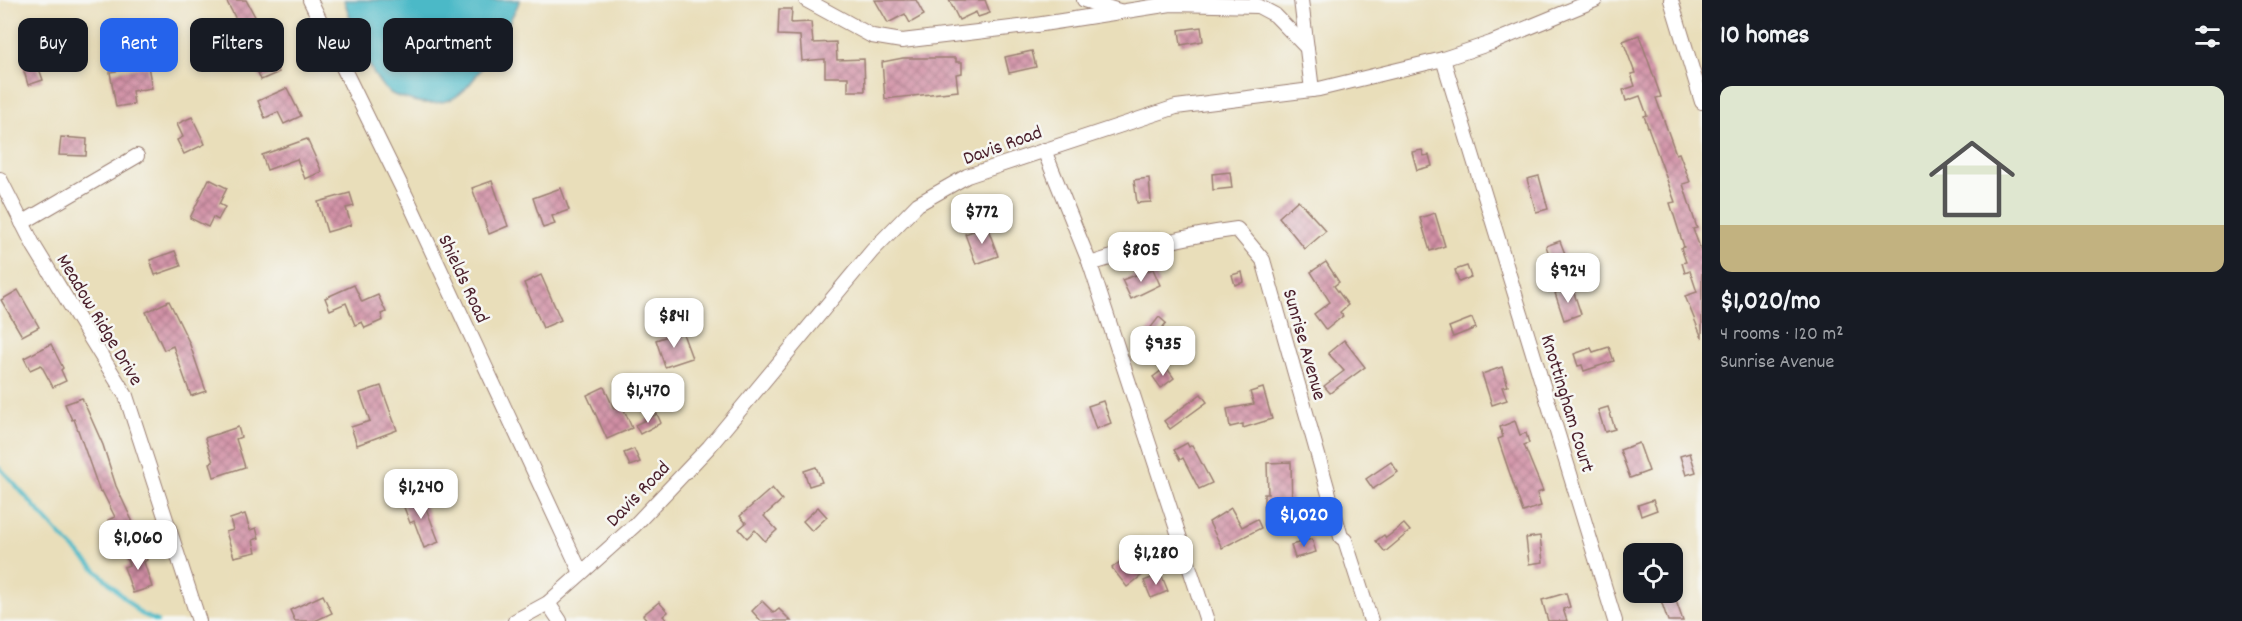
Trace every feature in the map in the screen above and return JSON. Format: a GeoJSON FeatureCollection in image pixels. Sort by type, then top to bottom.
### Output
{"type":"FeatureCollection","features":[{"type":"Feature","properties":{"kind":"street","name":"Shields Road"},"geometry":{"type":"LineString","coordinates":[[310,0],[409,202],[581,573]]}},
{"type":"Feature","properties":{"kind":"street"},"geometry":{"type":"LineString","coordinates":[[806,0],[872,36],[902,41],[955,36],[1122,12],[1170,2],[1258,6],[1275,15],[1307,48]]}},
{"type":"Feature","properties":{"kind":"street"},"geometry":{"type":"LineString","coordinates":[[1084,0],[1122,12]]}},
{"type":"Feature","properties":{"kind":"street"},"geometry":{"type":"LineString","coordinates":[[1301,0],[1312,90]]}},
{"type":"Feature","properties":{"kind":"street","name":"Davis Road"},"geometry":{"type":"LineString","coordinates":[[514,621],[548,603],[635,525],[709,447],[872,251],[918,204],[967,176],[1176,106],[1312,90],[1443,59],[1491,43],[1595,0]]}},
{"type":"Feature","properties":{"kind":"street"},"geometry":{"type":"LineString","coordinates":[[1671,0],[1702,102]]}},
{"type":"Feature","properties":{"kind":"street","name":"Knottingham Court"},"geometry":{"type":"LineString","coordinates":[[1443,59],[1615,621]]}},
{"type":"Feature","properties":{"kind":"street"},"geometry":{"type":"LineString","coordinates":[[1044,150],[1090,264],[1207,621]]}},
{"type":"Feature","properties":{"kind":"street"},"geometry":{"type":"LineString","coordinates":[[22,223],[137,156]]}},
{"type":"Feature","properties":{"kind":"street","name":"Meadow Ridge Drive"},"geometry":{"type":"LineString","coordinates":[[0,179],[22,223],[126,396],[199,621]]}},
{"type":"Feature","properties":{"kind":"street","name":"Sunrise Avenue"},"geometry":{"type":"LineString","coordinates":[[1090,264],[1158,242],[1200,234],[1237,229],[1248,240],[1263,260],[1341,537],[1345,540],[1371,621]]}},
{"type":"Feature","properties":{"kind":"street"},"geometry":{"type":"LineString","coordinates":[[548,603],[560,621]]}},
{"type":"Feature","properties":{"kind":"water"},"geometry":{"type":"Polygon","coordinates":[[[344,0],[520,0],[511,18],[383,18],[383,72],[478,72],[456,97],[432,103],[397,96],[384,88],[371,69],[371,18],[350,18],[344,0]]]}},
{"type":"Feature","properties":{"kind":"building"},"geometry":{"type":"Polygon","coordinates":[[[226,0],[246,0],[256,18],[235,18],[226,0]]]}},
{"type":"Feature","properties":{"kind":"building"},"geometry":{"type":"Polygon","coordinates":[[[875,0],[916,0],[924,15],[910,23],[905,14],[888,23],[875,0]]]}},
{"type":"Feature","properties":{"kind":"building"},"geometry":{"type":"Polygon","coordinates":[[[949,0],[985,0],[990,13],[978,17],[976,12],[959,20],[949,0]]]}},
{"type":"Feature","properties":{"kind":"building"},"geometry":{"type":"Polygon","coordinates":[[[779,9],[792,9],[791,23],[811,22],[813,43],[836,42],[837,60],[864,59],[865,91],[848,91],[848,77],[825,77],[825,59],[802,61],[800,36],[778,35],[779,9]]]}},
{"type":"Feature","properties":{"kind":"building"},"geometry":{"type":"Polygon","coordinates":[[[1201,27],[1203,41],[1181,45],[1179,30],[1201,27]]]}},
{"type":"Feature","properties":{"kind":"building"},"geometry":{"type":"Polygon","coordinates":[[[1639,35],[1661,97],[1656,98],[1676,154],[1679,153],[1690,182],[1683,184],[1697,228],[1693,229],[1702,253],[1702,338],[1685,296],[1697,292],[1690,271],[1685,273],[1682,263],[1686,262],[1681,248],[1684,247],[1670,203],[1675,202],[1644,116],[1647,115],[1640,96],[1626,101],[1623,90],[1635,86],[1631,74],[1635,73],[1623,41],[1639,35]]]}},
{"type":"Feature","properties":{"kind":"building"},"geometry":{"type":"Polygon","coordinates":[[[1032,51],[1036,67],[1009,73],[1005,57],[1032,51]]]}},
{"type":"Feature","properties":{"kind":"building"},"geometry":{"type":"Polygon","coordinates":[[[903,58],[956,58],[956,62],[962,62],[962,73],[956,74],[958,91],[885,99],[882,62],[903,58]]]}},
{"type":"Feature","properties":{"kind":"building"},"geometry":{"type":"Polygon","coordinates":[[[24,72],[40,72],[43,80],[28,85],[24,72]]]}},
{"type":"Feature","properties":{"kind":"building"},"geometry":{"type":"Polygon","coordinates":[[[110,72],[149,72],[152,88],[132,91],[134,104],[116,107],[110,72]]]}},
{"type":"Feature","properties":{"kind":"building"},"geometry":{"type":"Polygon","coordinates":[[[258,72],[279,72],[261,80],[258,72]]]}},
{"type":"Feature","properties":{"kind":"building"},"geometry":{"type":"Polygon","coordinates":[[[287,88],[301,116],[284,124],[278,112],[265,118],[258,101],[287,88]]]}},
{"type":"Feature","properties":{"kind":"building"},"geometry":{"type":"Polygon","coordinates":[[[192,117],[205,144],[184,154],[177,140],[183,137],[177,124],[192,117]]]}},
{"type":"Feature","properties":{"kind":"building"},"geometry":{"type":"Polygon","coordinates":[[[61,137],[87,139],[86,156],[59,155],[61,137]]]}},
{"type":"Feature","properties":{"kind":"building"},"geometry":{"type":"Polygon","coordinates":[[[307,139],[322,172],[305,179],[297,159],[267,170],[262,155],[307,139]]]}},
{"type":"Feature","properties":{"kind":"building"},"geometry":{"type":"Polygon","coordinates":[[[1422,150],[1424,156],[1429,155],[1432,166],[1417,170],[1412,152],[1422,150]]]}},
{"type":"Feature","properties":{"kind":"building"},"geometry":{"type":"Polygon","coordinates":[[[1230,172],[1232,188],[1213,190],[1212,174],[1230,172]]]}},
{"type":"Feature","properties":{"kind":"building"},"geometry":{"type":"Polygon","coordinates":[[[1539,176],[1548,209],[1536,212],[1527,179],[1539,176]]]}},
{"type":"Feature","properties":{"kind":"building"},"geometry":{"type":"Polygon","coordinates":[[[1149,178],[1151,202],[1137,203],[1134,180],[1149,178]]]}},
{"type":"Feature","properties":{"kind":"building"},"geometry":{"type":"Polygon","coordinates":[[[209,179],[227,188],[219,204],[225,207],[218,220],[213,217],[208,227],[190,218],[209,179]]]}},
{"type":"Feature","properties":{"kind":"building"},"geometry":{"type":"Polygon","coordinates":[[[492,181],[508,226],[489,234],[472,188],[492,181]]]}},
{"type":"Feature","properties":{"kind":"building"},"geometry":{"type":"Polygon","coordinates":[[[561,188],[569,210],[552,216],[555,224],[543,228],[533,198],[561,188]]]}},
{"type":"Feature","properties":{"kind":"building"},"geometry":{"type":"Polygon","coordinates":[[[350,193],[354,206],[346,208],[351,225],[327,232],[318,202],[350,193]]]}},
{"type":"Feature","properties":{"kind":"building"},"geometry":{"type":"Polygon","coordinates":[[[1298,200],[1326,231],[1305,249],[1279,217],[1298,200]]]}},
{"type":"Feature","properties":{"kind":"building"},"geometry":{"type":"Polygon","coordinates":[[[1435,213],[1445,246],[1430,251],[1420,218],[1435,213]]]}},
{"type":"Feature","properties":{"kind":"building"},"geometry":{"type":"Polygon","coordinates":[[[987,226],[998,256],[976,264],[965,234],[987,226]]]}},
{"type":"Feature","properties":{"kind":"building"},"geometry":{"type":"Polygon","coordinates":[[[1560,241],[1565,254],[1561,256],[1563,264],[1554,268],[1546,246],[1560,241]]]}},
{"type":"Feature","properties":{"kind":"building"},"geometry":{"type":"Polygon","coordinates":[[[175,251],[181,266],[155,275],[150,260],[175,251]]]}},
{"type":"Feature","properties":{"kind":"building"},"geometry":{"type":"Polygon","coordinates":[[[1326,262],[1339,282],[1334,286],[1348,305],[1340,312],[1343,316],[1326,330],[1314,314],[1330,302],[1311,272],[1326,262]]]}},
{"type":"Feature","properties":{"kind":"building"},"geometry":{"type":"Polygon","coordinates":[[[1467,266],[1471,277],[1459,282],[1455,270],[1467,266]]]}},
{"type":"Feature","properties":{"kind":"building"},"geometry":{"type":"Polygon","coordinates":[[[1153,269],[1160,285],[1131,299],[1122,280],[1153,269]]]}},
{"type":"Feature","properties":{"kind":"building"},"geometry":{"type":"Polygon","coordinates":[[[1242,272],[1244,282],[1235,285],[1232,275],[1242,272]]]}},
{"type":"Feature","properties":{"kind":"building"},"geometry":{"type":"Polygon","coordinates":[[[541,275],[561,320],[543,328],[524,283],[541,275]]]}},
{"type":"Feature","properties":{"kind":"building"},"geometry":{"type":"Polygon","coordinates":[[[354,285],[362,302],[378,295],[386,312],[381,314],[383,320],[365,328],[362,322],[355,325],[346,303],[330,310],[325,298],[354,285]]]}},
{"type":"Feature","properties":{"kind":"building"},"geometry":{"type":"Polygon","coordinates":[[[1572,287],[1581,314],[1564,320],[1555,293],[1572,287]]]}},
{"type":"Feature","properties":{"kind":"building"},"geometry":{"type":"Polygon","coordinates":[[[18,290],[39,327],[22,336],[1,300],[18,290]]]}},
{"type":"Feature","properties":{"kind":"building"},"geometry":{"type":"Polygon","coordinates":[[[169,301],[189,342],[206,391],[191,396],[173,346],[164,350],[146,312],[169,301]]]}},
{"type":"Feature","properties":{"kind":"building"},"geometry":{"type":"Polygon","coordinates":[[[1159,317],[1166,323],[1146,350],[1138,344],[1159,317]]]}},
{"type":"Feature","properties":{"kind":"building"},"geometry":{"type":"Polygon","coordinates":[[[1472,318],[1476,328],[1453,337],[1449,327],[1472,318]]]}},
{"type":"Feature","properties":{"kind":"building"},"geometry":{"type":"Polygon","coordinates":[[[682,331],[692,358],[665,367],[656,340],[682,331]]]}},
{"type":"Feature","properties":{"kind":"building"},"geometry":{"type":"Polygon","coordinates":[[[1344,340],[1365,367],[1330,393],[1324,386],[1344,371],[1328,353],[1344,340]]]}},
{"type":"Feature","properties":{"kind":"building"},"geometry":{"type":"Polygon","coordinates":[[[51,344],[63,368],[61,370],[66,381],[53,387],[41,365],[30,370],[24,358],[51,344]]]}},
{"type":"Feature","properties":{"kind":"building"},"geometry":{"type":"Polygon","coordinates":[[[1609,347],[1614,361],[1584,371],[1582,365],[1578,366],[1574,354],[1591,348],[1593,352],[1609,347]]]}},
{"type":"Feature","properties":{"kind":"building"},"geometry":{"type":"Polygon","coordinates":[[[1166,367],[1174,378],[1161,388],[1153,377],[1166,367]]]}},
{"type":"Feature","properties":{"kind":"building"},"geometry":{"type":"Polygon","coordinates":[[[1502,367],[1508,386],[1502,387],[1507,400],[1492,405],[1482,374],[1502,367]]]}},
{"type":"Feature","properties":{"kind":"building"},"geometry":{"type":"Polygon","coordinates":[[[381,386],[397,430],[357,445],[351,427],[370,421],[360,393],[381,386]]]}},
{"type":"Feature","properties":{"kind":"building"},"geometry":{"type":"Polygon","coordinates":[[[604,387],[614,409],[622,405],[632,428],[607,439],[587,395],[604,387]]]}},
{"type":"Feature","properties":{"kind":"building"},"geometry":{"type":"Polygon","coordinates":[[[1263,388],[1272,419],[1243,428],[1243,424],[1230,427],[1227,409],[1254,404],[1250,392],[1263,388]]]}},
{"type":"Feature","properties":{"kind":"building"},"geometry":{"type":"Polygon","coordinates":[[[1201,394],[1207,402],[1170,429],[1164,421],[1201,394]]]}},
{"type":"Feature","properties":{"kind":"building"},"geometry":{"type":"Polygon","coordinates":[[[82,398],[103,445],[116,486],[135,527],[115,536],[108,520],[115,517],[102,491],[100,492],[74,419],[72,420],[65,404],[82,398]]]}},
{"type":"Feature","properties":{"kind":"building"},"geometry":{"type":"Polygon","coordinates":[[[1103,401],[1111,423],[1096,429],[1088,406],[1103,401]]]}},
{"type":"Feature","properties":{"kind":"building"},"geometry":{"type":"Polygon","coordinates":[[[1608,407],[1615,429],[1605,432],[1598,410],[1608,407]]]}},
{"type":"Feature","properties":{"kind":"building"},"geometry":{"type":"Polygon","coordinates":[[[657,414],[661,423],[640,434],[635,425],[657,414]]]}},
{"type":"Feature","properties":{"kind":"building"},"geometry":{"type":"Polygon","coordinates":[[[1515,421],[1520,435],[1526,433],[1529,443],[1524,445],[1543,491],[1537,493],[1541,506],[1523,512],[1498,439],[1503,437],[1500,427],[1515,421]]]}},
{"type":"Feature","properties":{"kind":"building"},"geometry":{"type":"Polygon","coordinates":[[[238,427],[241,437],[236,439],[245,467],[214,477],[210,463],[213,462],[205,438],[238,427]]]}},
{"type":"Feature","properties":{"kind":"building"},"geometry":{"type":"Polygon","coordinates":[[[1187,443],[1189,447],[1192,445],[1212,483],[1199,489],[1183,458],[1180,460],[1174,450],[1187,443]]]}},
{"type":"Feature","properties":{"kind":"building"},"geometry":{"type":"Polygon","coordinates":[[[1639,443],[1649,471],[1630,478],[1620,450],[1639,443]]]}},
{"type":"Feature","properties":{"kind":"building"},"geometry":{"type":"Polygon","coordinates":[[[634,449],[640,462],[630,466],[624,453],[634,449]]]}},
{"type":"Feature","properties":{"kind":"building"},"geometry":{"type":"Polygon","coordinates":[[[1690,453],[1696,472],[1686,475],[1680,456],[1690,453]]]}},
{"type":"Feature","properties":{"kind":"building"},"geometry":{"type":"Polygon","coordinates":[[[1291,462],[1292,509],[1264,510],[1264,494],[1268,494],[1267,463],[1291,462]]]}},
{"type":"Feature","properties":{"kind":"building"},"geometry":{"type":"Polygon","coordinates":[[[1391,462],[1398,472],[1373,489],[1366,479],[1391,462]]]}},
{"type":"Feature","properties":{"kind":"building"},"geometry":{"type":"Polygon","coordinates":[[[816,467],[822,482],[809,486],[804,471],[816,467]]]}},
{"type":"Feature","properties":{"kind":"building"},"geometry":{"type":"Polygon","coordinates":[[[772,488],[782,500],[764,516],[777,530],[765,541],[755,530],[747,538],[739,529],[746,523],[740,516],[772,488]]]}},
{"type":"Feature","properties":{"kind":"building"},"geometry":{"type":"Polygon","coordinates":[[[421,495],[439,542],[424,548],[414,521],[410,523],[402,502],[421,495]]]}},
{"type":"Feature","properties":{"kind":"building"},"geometry":{"type":"Polygon","coordinates":[[[1653,500],[1657,510],[1641,516],[1638,505],[1653,500]]]}},
{"type":"Feature","properties":{"kind":"building"},"geometry":{"type":"Polygon","coordinates":[[[818,507],[827,517],[812,531],[803,521],[818,507]]]}},
{"type":"Feature","properties":{"kind":"building"},"geometry":{"type":"Polygon","coordinates":[[[1231,508],[1242,527],[1257,519],[1261,528],[1222,548],[1209,522],[1231,508]]]}},
{"type":"Feature","properties":{"kind":"building"},"geometry":{"type":"Polygon","coordinates":[[[245,514],[250,530],[256,528],[259,538],[253,540],[256,552],[234,557],[226,532],[233,530],[230,519],[245,514]]]}},
{"type":"Feature","properties":{"kind":"building"},"geometry":{"type":"Polygon","coordinates":[[[1404,524],[1410,531],[1385,552],[1376,541],[1384,535],[1386,538],[1404,524]]]}},
{"type":"Feature","properties":{"kind":"building"},"geometry":{"type":"Polygon","coordinates":[[[1540,536],[1543,562],[1529,564],[1526,538],[1540,536]]]}},
{"type":"Feature","properties":{"kind":"building"},"geometry":{"type":"Polygon","coordinates":[[[1312,539],[1316,552],[1295,558],[1291,545],[1312,539]]]}},
{"type":"Feature","properties":{"kind":"building"},"geometry":{"type":"Polygon","coordinates":[[[143,549],[147,560],[144,562],[152,587],[133,593],[124,567],[129,565],[125,555],[143,549]]]}},
{"type":"Feature","properties":{"kind":"building"},"geometry":{"type":"Polygon","coordinates":[[[1132,553],[1146,572],[1127,587],[1112,568],[1132,553]]]}},
{"type":"Feature","properties":{"kind":"building"},"geometry":{"type":"Polygon","coordinates":[[[1161,574],[1168,591],[1151,598],[1144,581],[1161,574]]]}},
{"type":"Feature","properties":{"kind":"building"},"geometry":{"type":"Polygon","coordinates":[[[1566,593],[1570,607],[1563,609],[1567,621],[1548,621],[1542,600],[1566,593]]]}},
{"type":"Feature","properties":{"kind":"building"},"geometry":{"type":"Polygon","coordinates":[[[323,595],[332,613],[315,621],[295,621],[290,610],[323,595]]]}},
{"type":"Feature","properties":{"kind":"building"},"geometry":{"type":"Polygon","coordinates":[[[762,601],[774,613],[779,609],[791,621],[761,621],[752,611],[762,601]]]}},
{"type":"Feature","properties":{"kind":"building"},"geometry":{"type":"Polygon","coordinates":[[[659,602],[668,612],[663,616],[668,621],[648,621],[643,615],[659,602]]]}},
{"type":"Feature","properties":{"kind":"building"},"geometry":{"type":"Polygon","coordinates":[[[1662,603],[1677,603],[1683,621],[1668,621],[1662,603]]]}},
{"type":"Feature","properties":{"kind":"waterway"},"geometry":{"type":"LineString","coordinates":[[0,468],[62,537],[141,614],[157,621]]}}]}
